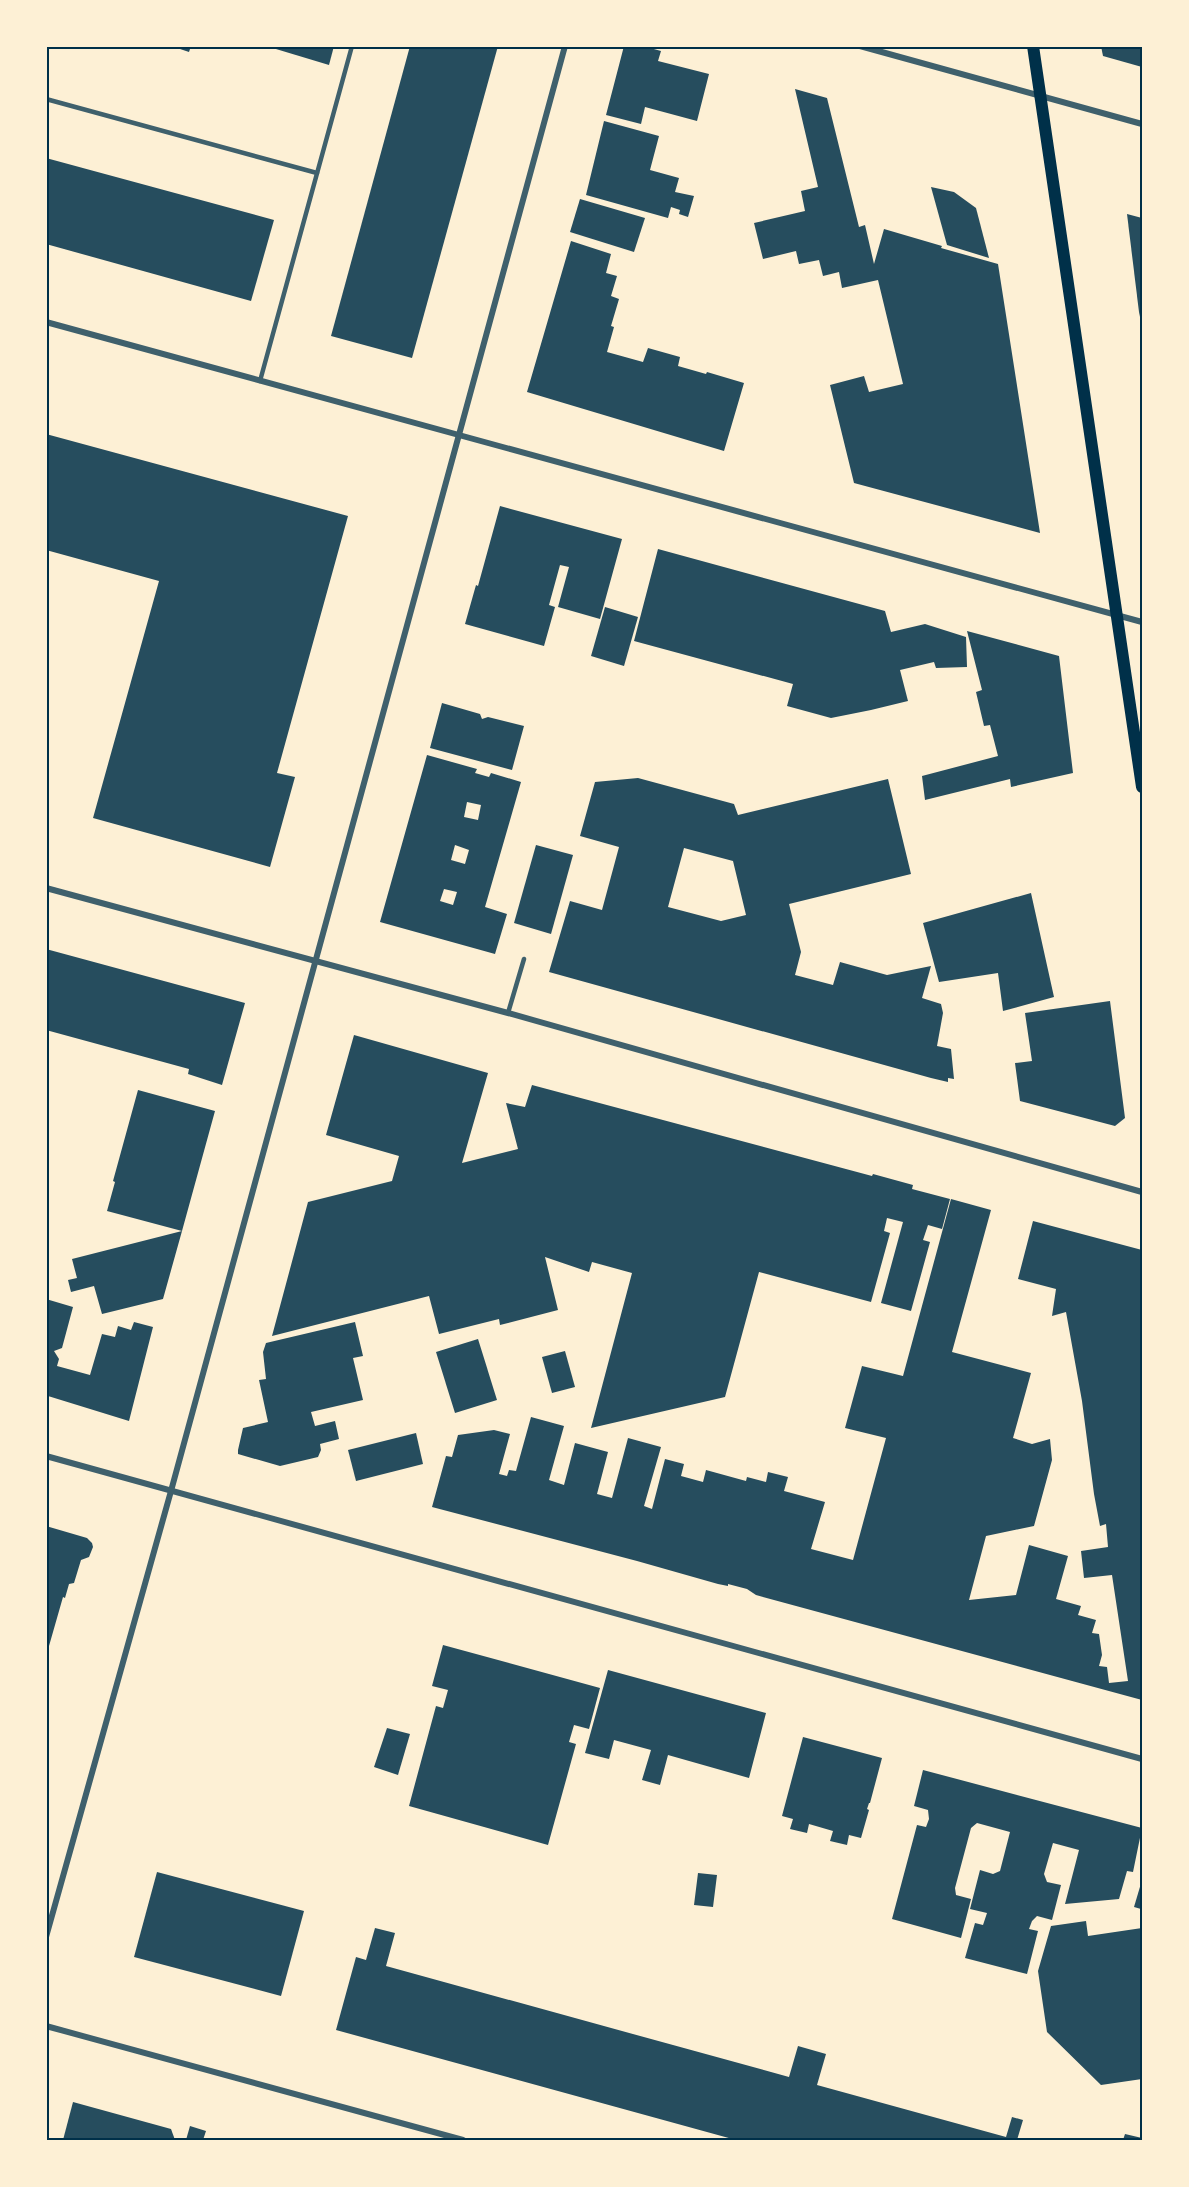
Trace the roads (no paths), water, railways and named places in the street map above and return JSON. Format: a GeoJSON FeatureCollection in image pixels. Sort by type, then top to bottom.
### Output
{"type":"FeatureCollection","features":[{"type":"Feature","properties":{"kind":"main road"},"geometry":{"type":"LineString","coordinates":[[1033,46],[1143,787]]}},
{"type":"Feature","properties":{"kind":"street"},"geometry":{"type":"LineString","coordinates":[[46,1937],[171,1491],[565,46]]}},
{"type":"Feature","properties":{"kind":"street"},"geometry":{"type":"LineString","coordinates":[[860,46],[1143,124]]}},
{"type":"Feature","properties":{"kind":"street"},"geometry":{"type":"LineString","coordinates":[[46,322],[1143,622]]}},
{"type":"Feature","properties":{"kind":"street"},"geometry":{"type":"LineString","coordinates":[[46,888],[508,1013],[1143,1192]]}},
{"type":"Feature","properties":{"kind":"street"},"geometry":{"type":"LineString","coordinates":[[46,1456],[1143,1759]]}},
{"type":"Feature","properties":{"kind":"street"},"geometry":{"type":"LineString","coordinates":[[46,2026],[463,2140]]}},
{"type":"Feature","properties":{"kind":"lane"},"geometry":{"type":"LineString","coordinates":[[260,381],[352,46]]}},
{"type":"Feature","properties":{"kind":"lane"},"geometry":{"type":"LineString","coordinates":[[46,99],[317,173]]}},
{"type":"Feature","properties":{"kind":"lane"},"geometry":{"type":"LineString","coordinates":[[508,1013],[524,959]]}}]}
